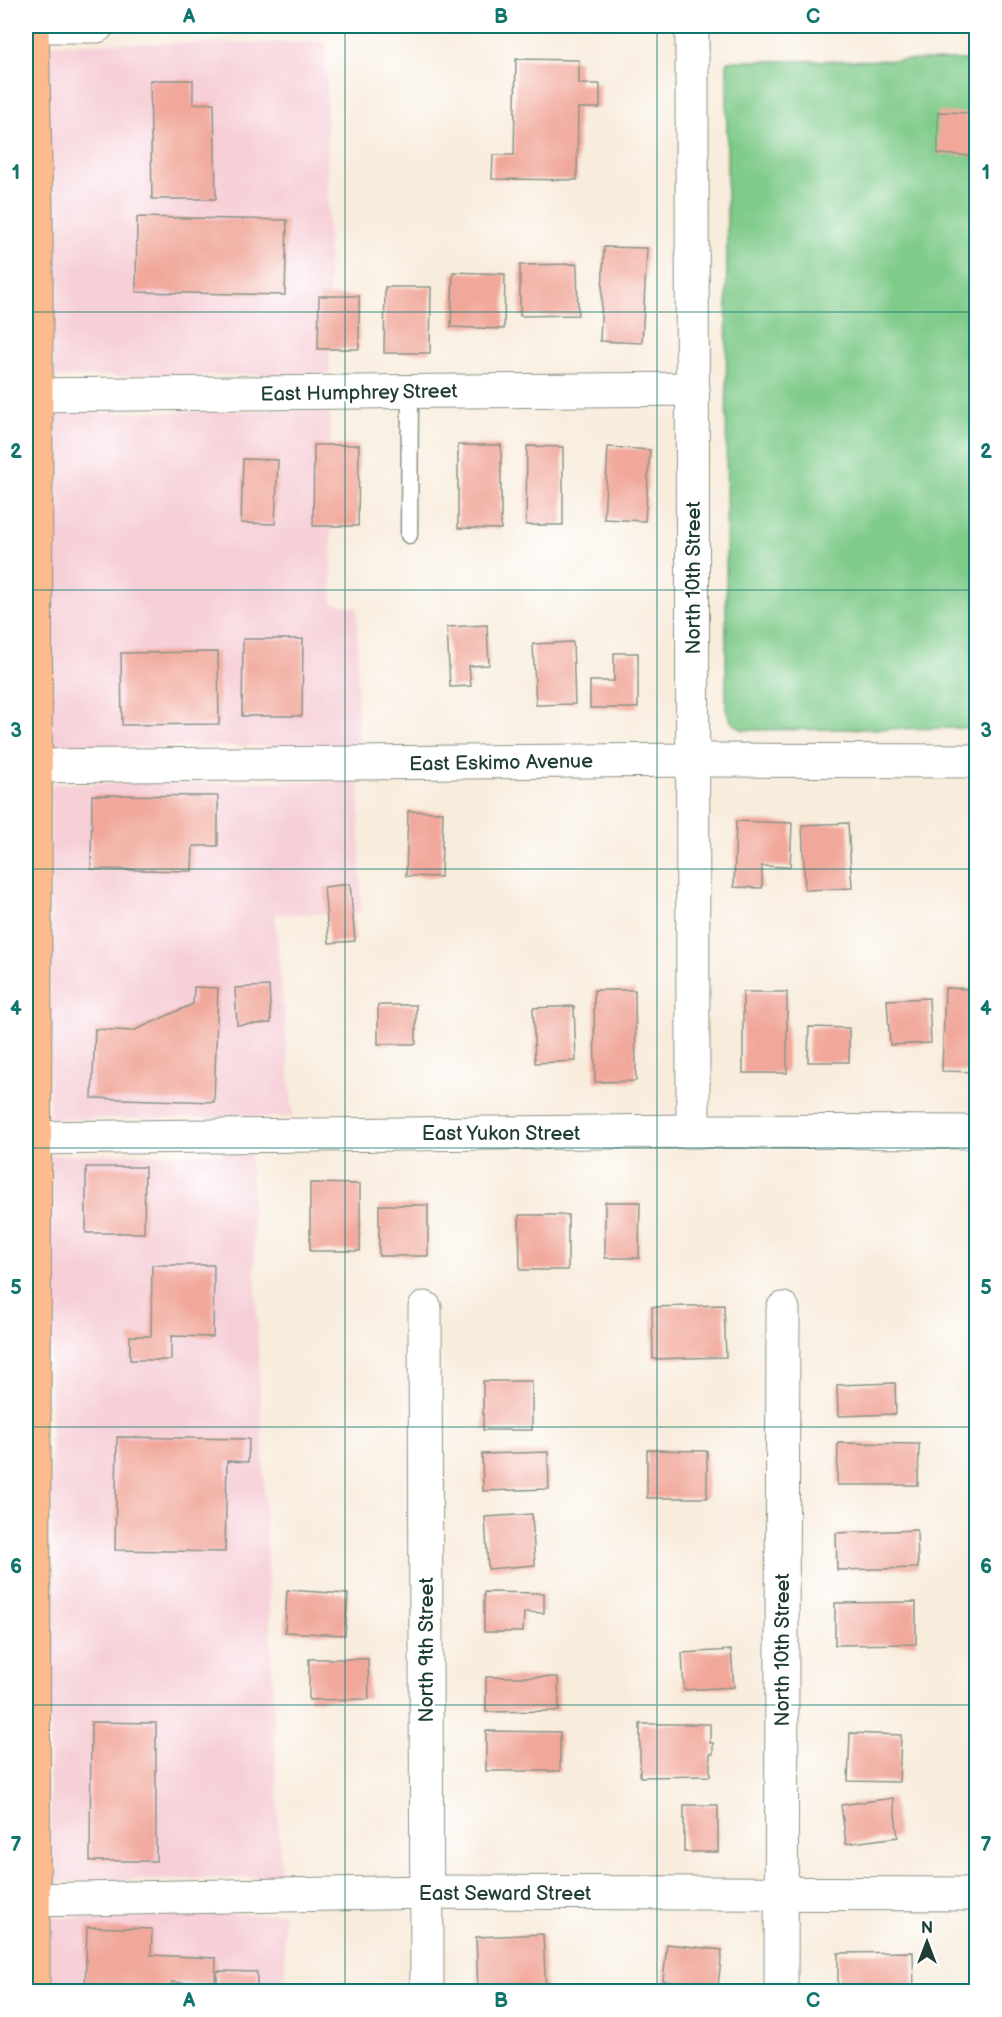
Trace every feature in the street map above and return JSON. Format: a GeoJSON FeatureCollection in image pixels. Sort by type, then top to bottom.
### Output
{"type":"FeatureCollection","features":[{"type":"Feature","properties":{"kind":"main road"},"geometry":{"type":"LineString","coordinates":[[32,26],[36,207],[31,395],[29,1831],[33,1900],[33,1992]]}},
{"type":"Feature","properties":{"kind":"street"},"geometry":{"type":"LineString","coordinates":[[26,26],[98,26]]}},
{"type":"Feature","properties":{"kind":"street","name":"North 10th Street"},"geometry":{"type":"LineString","coordinates":[[692,26],[693,1131]]}},
{"type":"Feature","properties":{"kind":"street","name":"East Humphrey Street"},"geometry":{"type":"LineString","coordinates":[[31,395],[693,389]]}},
{"type":"Feature","properties":{"kind":"street","name":"East Eskimo Avenue"},"geometry":{"type":"LineString","coordinates":[[30,766],[693,760],[976,761]]}},
{"type":"Feature","properties":{"kind":"street","name":"East Yukon Street"},"geometry":{"type":"LineString","coordinates":[[29,1138],[693,1131],[976,1132]]}},
{"type":"Feature","properties":{"kind":"street","name":"North 9th Street"},"geometry":{"type":"LineString","coordinates":[[425,1308],[427,1992]]}},
{"type":"Feature","properties":{"kind":"street","name":"North 10th Street"},"geometry":{"type":"LineString","coordinates":[[781,1992],[783,1309]]}},
{"type":"Feature","properties":{"kind":"street","name":"East Seward Street"},"geometry":{"type":"LineString","coordinates":[[33,1900],[427,1892],[976,1894]]}},
{"type":"Feature","properties":{"kind":"lane"},"geometry":{"type":"LineString","coordinates":[[409,535],[410,392]]}},
{"type":"Feature","properties":{"kind":"shaded area"},"geometry":{"type":"Polygon","coordinates":[[[326,42],[330,374],[52,377],[48,44],[326,42]]]}},
{"type":"Feature","properties":{"kind":"shaded area"},"geometry":{"type":"Polygon","coordinates":[[[330,410],[332,603],[357,608],[358,745],[51,748],[52,413],[330,410]]]}},
{"type":"Feature","properties":{"kind":"shaded area"},"geometry":{"type":"Polygon","coordinates":[[[359,781],[361,913],[275,914],[293,1117],[49,1119],[51,784],[359,781]]]}},
{"type":"Feature","properties":{"kind":"shaded area"},"geometry":{"type":"Polygon","coordinates":[[[250,1153],[281,1877],[49,1882],[51,1460],[49,1155],[250,1153]]]}},
{"type":"Feature","properties":{"kind":"shaded area"},"geometry":{"type":"Polygon","coordinates":[[[283,1913],[286,1991],[49,1992],[49,1918],[283,1913]]]}},
{"type":"Feature","properties":{"kind":"green space"},"geometry":{"type":"Polygon","coordinates":[[[976,60],[976,728],[743,730],[731,721],[726,709],[727,61],[976,60]]]}},
{"type":"Feature","properties":{"kind":"building"},"geometry":{"type":"Polygon","coordinates":[[[516,59],[579,60],[579,84],[600,84],[600,108],[578,108],[577,180],[492,179],[493,155],[514,155],[516,59]]]}},
{"type":"Feature","properties":{"kind":"building"},"geometry":{"type":"Polygon","coordinates":[[[150,80],[193,80],[193,104],[214,103],[216,199],[152,199],[150,80]]]}},
{"type":"Feature","properties":{"kind":"building"},"geometry":{"type":"Polygon","coordinates":[[[938,112],[976,113],[976,156],[938,154],[938,112]]]}},
{"type":"Feature","properties":{"kind":"building"},"geometry":{"type":"Polygon","coordinates":[[[137,217],[287,220],[285,295],[136,292],[137,217]]]}},
{"type":"Feature","properties":{"kind":"building"},"geometry":{"type":"Polygon","coordinates":[[[604,247],[647,248],[642,343],[600,341],[604,247]]]}},
{"type":"Feature","properties":{"kind":"building"},"geometry":{"type":"Polygon","coordinates":[[[577,264],[578,315],[520,316],[520,265],[577,264]]]}},
{"type":"Feature","properties":{"kind":"building"},"geometry":{"type":"Polygon","coordinates":[[[453,272],[505,274],[504,329],[451,327],[453,272]]]}},
{"type":"Feature","properties":{"kind":"building"},"geometry":{"type":"Polygon","coordinates":[[[385,287],[431,287],[430,353],[384,353],[385,287]]]}},
{"type":"Feature","properties":{"kind":"building"},"geometry":{"type":"Polygon","coordinates":[[[319,296],[359,296],[359,349],[318,349],[319,296]]]}},
{"type":"Feature","properties":{"kind":"building"},"geometry":{"type":"Polygon","coordinates":[[[314,445],[359,445],[358,526],[313,526],[314,445]]]}},
{"type":"Feature","properties":{"kind":"building"},"geometry":{"type":"Polygon","coordinates":[[[458,445],[501,445],[501,529],[458,528],[458,445]]]}},
{"type":"Feature","properties":{"kind":"building"},"geometry":{"type":"Polygon","coordinates":[[[527,446],[563,447],[563,525],[526,525],[527,446]]]}},
{"type":"Feature","properties":{"kind":"building"},"geometry":{"type":"Polygon","coordinates":[[[608,447],[650,450],[645,521],[604,519],[608,447]]]}},
{"type":"Feature","properties":{"kind":"building"},"geometry":{"type":"Polygon","coordinates":[[[243,459],[278,460],[275,524],[241,523],[243,459]]]}},
{"type":"Feature","properties":{"kind":"building"},"geometry":{"type":"Polygon","coordinates":[[[487,625],[489,665],[469,666],[471,686],[450,687],[447,627],[487,625]]]}},
{"type":"Feature","properties":{"kind":"building"},"geometry":{"type":"Polygon","coordinates":[[[243,639],[303,639],[302,716],[242,716],[243,639]]]}},
{"type":"Feature","properties":{"kind":"building"},"geometry":{"type":"Polygon","coordinates":[[[573,642],[575,704],[536,705],[533,644],[573,642]]]}},
{"type":"Feature","properties":{"kind":"building"},"geometry":{"type":"Polygon","coordinates":[[[218,652],[219,724],[122,725],[121,653],[218,652]]]}},
{"type":"Feature","properties":{"kind":"building"},"geometry":{"type":"Polygon","coordinates":[[[614,653],[638,653],[638,708],[590,708],[590,681],[614,681],[614,653]]]}},
{"type":"Feature","properties":{"kind":"building"},"geometry":{"type":"Polygon","coordinates":[[[92,795],[218,796],[218,846],[193,846],[192,871],[91,869],[92,795]]]}},
{"type":"Feature","properties":{"kind":"building"},"geometry":{"type":"Polygon","coordinates":[[[408,811],[443,812],[441,877],[406,876],[408,811]]]}},
{"type":"Feature","properties":{"kind":"building"},"geometry":{"type":"Polygon","coordinates":[[[736,821],[792,823],[790,867],[762,866],[762,888],[734,887],[736,821]]]}},
{"type":"Feature","properties":{"kind":"building"},"geometry":{"type":"Polygon","coordinates":[[[848,823],[852,888],[805,890],[802,825],[848,823]]]}},
{"type":"Feature","properties":{"kind":"building"},"geometry":{"type":"Polygon","coordinates":[[[350,884],[355,941],[329,943],[324,887],[350,884]]]}},
{"type":"Feature","properties":{"kind":"building"},"geometry":{"type":"Polygon","coordinates":[[[269,986],[271,1023],[237,1025],[235,988],[269,986]]]}},
{"type":"Feature","properties":{"kind":"building"},"geometry":{"type":"Polygon","coordinates":[[[194,987],[218,988],[214,1102],[92,1098],[95,1029],[133,1031],[193,1004],[194,987]]]}},
{"type":"Feature","properties":{"kind":"building"},"geometry":{"type":"Polygon","coordinates":[[[945,988],[976,989],[976,1072],[942,1071],[945,988]]]}},
{"type":"Feature","properties":{"kind":"building"},"geometry":{"type":"Polygon","coordinates":[[[594,990],[635,990],[636,1081],[595,1082],[594,990]]]}},
{"type":"Feature","properties":{"kind":"building"},"geometry":{"type":"Polygon","coordinates":[[[743,992],[787,992],[787,1073],[743,1073],[743,992]]]}},
{"type":"Feature","properties":{"kind":"building"},"geometry":{"type":"Polygon","coordinates":[[[929,998],[931,1043],[890,1045],[887,1000],[929,998]]]}},
{"type":"Feature","properties":{"kind":"building"},"geometry":{"type":"Polygon","coordinates":[[[378,1005],[416,1005],[416,1044],[378,1044],[378,1005]]]}},
{"type":"Feature","properties":{"kind":"building"},"geometry":{"type":"Polygon","coordinates":[[[574,1006],[576,1061],[535,1063],[533,1008],[574,1006]]]}},
{"type":"Feature","properties":{"kind":"building"},"geometry":{"type":"Polygon","coordinates":[[[809,1027],[849,1028],[849,1062],[808,1062],[809,1027]]]}},
{"type":"Feature","properties":{"kind":"building"},"geometry":{"type":"Polygon","coordinates":[[[86,1167],[145,1167],[144,1233],[86,1233],[86,1167]]]}},
{"type":"Feature","properties":{"kind":"building"},"geometry":{"type":"Polygon","coordinates":[[[310,1183],[360,1184],[360,1251],[310,1251],[310,1183]]]}},
{"type":"Feature","properties":{"kind":"building"},"geometry":{"type":"Polygon","coordinates":[[[605,1202],[640,1202],[639,1258],[605,1258],[605,1202]]]}},
{"type":"Feature","properties":{"kind":"building"},"geometry":{"type":"Polygon","coordinates":[[[379,1205],[428,1205],[428,1256],[379,1256],[379,1205]]]}},
{"type":"Feature","properties":{"kind":"building"},"geometry":{"type":"Polygon","coordinates":[[[519,1215],[568,1215],[568,1270],[520,1270],[519,1215]]]}},
{"type":"Feature","properties":{"kind":"building"},"geometry":{"type":"Polygon","coordinates":[[[152,1265],[214,1265],[213,1337],[171,1336],[171,1360],[130,1360],[130,1336],[151,1336],[152,1265]]]}},
{"type":"Feature","properties":{"kind":"building"},"geometry":{"type":"Polygon","coordinates":[[[724,1305],[726,1357],[653,1359],[652,1307],[724,1305]]]}},
{"type":"Feature","properties":{"kind":"building"},"geometry":{"type":"Polygon","coordinates":[[[483,1381],[532,1381],[532,1430],[483,1430],[483,1381]]]}},
{"type":"Feature","properties":{"kind":"building"},"geometry":{"type":"Polygon","coordinates":[[[895,1383],[896,1414],[838,1416],[837,1385],[895,1383]]]}},
{"type":"Feature","properties":{"kind":"building"},"geometry":{"type":"Polygon","coordinates":[[[117,1437],[249,1439],[248,1462],[227,1461],[225,1552],[115,1550],[117,1437]]]}},
{"type":"Feature","properties":{"kind":"building"},"geometry":{"type":"Polygon","coordinates":[[[838,1443],[919,1444],[918,1485],[837,1485],[838,1443]]]}},
{"type":"Feature","properties":{"kind":"building"},"geometry":{"type":"Polygon","coordinates":[[[647,1450],[707,1451],[707,1498],[647,1498],[647,1450]]]}},
{"type":"Feature","properties":{"kind":"building"},"geometry":{"type":"Polygon","coordinates":[[[548,1452],[549,1489],[483,1491],[482,1454],[548,1452]]]}},
{"type":"Feature","properties":{"kind":"building"},"geometry":{"type":"Polygon","coordinates":[[[532,1514],[535,1565],[488,1569],[485,1517],[532,1514]]]}},
{"type":"Feature","properties":{"kind":"building"},"geometry":{"type":"Polygon","coordinates":[[[917,1530],[918,1568],[837,1570],[836,1533],[917,1530]]]}},
{"type":"Feature","properties":{"kind":"building"},"geometry":{"type":"Polygon","coordinates":[[[287,1590],[348,1594],[345,1635],[285,1632],[287,1590]]]}},
{"type":"Feature","properties":{"kind":"building"},"geometry":{"type":"Polygon","coordinates":[[[484,1592],[544,1593],[544,1613],[524,1612],[523,1632],[484,1632],[484,1592]]]}},
{"type":"Feature","properties":{"kind":"building"},"geometry":{"type":"Polygon","coordinates":[[[916,1602],[916,1644],[835,1645],[835,1603],[916,1602]]]}},
{"type":"Feature","properties":{"kind":"building"},"geometry":{"type":"Polygon","coordinates":[[[731,1650],[734,1687],[684,1690],[682,1653],[731,1650]]]}},
{"type":"Feature","properties":{"kind":"building"},"geometry":{"type":"Polygon","coordinates":[[[309,1659],[368,1659],[369,1699],[309,1700],[309,1659]]]}},
{"type":"Feature","properties":{"kind":"building"},"geometry":{"type":"Polygon","coordinates":[[[486,1677],[558,1677],[559,1711],[486,1712],[486,1677]]]}},
{"type":"Feature","properties":{"kind":"building"},"geometry":{"type":"Polygon","coordinates":[[[91,1722],[156,1723],[156,1861],[90,1861],[91,1722]]]}},
{"type":"Feature","properties":{"kind":"building"},"geometry":{"type":"Polygon","coordinates":[[[640,1724],[710,1724],[710,1743],[713,1743],[713,1754],[710,1754],[710,1776],[640,1777],[640,1724]]]}},
{"type":"Feature","properties":{"kind":"building"},"geometry":{"type":"Polygon","coordinates":[[[486,1731],[560,1732],[560,1771],[486,1771],[486,1731]]]}},
{"type":"Feature","properties":{"kind":"building"},"geometry":{"type":"Polygon","coordinates":[[[850,1733],[901,1735],[899,1782],[848,1781],[850,1733]]]}},
{"type":"Feature","properties":{"kind":"building"},"geometry":{"type":"Polygon","coordinates":[[[893,1798],[898,1837],[846,1844],[841,1805],[893,1798]]]}},
{"type":"Feature","properties":{"kind":"building"},"geometry":{"type":"Polygon","coordinates":[[[684,1805],[718,1805],[718,1852],[684,1852],[684,1805]]]}},
{"type":"Feature","properties":{"kind":"building"},"geometry":{"type":"Polygon","coordinates":[[[87,1927],[152,1929],[151,1955],[216,1958],[215,1984],[172,1982],[171,1992],[85,1992],[87,1927]]]}},
{"type":"Feature","properties":{"kind":"building"},"geometry":{"type":"Polygon","coordinates":[[[543,1934],[546,1992],[478,1992],[476,1937],[543,1934]]]}},
{"type":"Feature","properties":{"kind":"building"},"geometry":{"type":"Polygon","coordinates":[[[667,1944],[722,1950],[718,1987],[663,1981],[667,1944]]]}},
{"type":"Feature","properties":{"kind":"building"},"geometry":{"type":"Polygon","coordinates":[[[913,1952],[914,1992],[838,1992],[838,1953],[913,1952]]]}},
{"type":"Feature","properties":{"kind":"building"},"geometry":{"type":"Polygon","coordinates":[[[217,1971],[257,1972],[257,1992],[217,1992],[217,1971]]]}}]}
